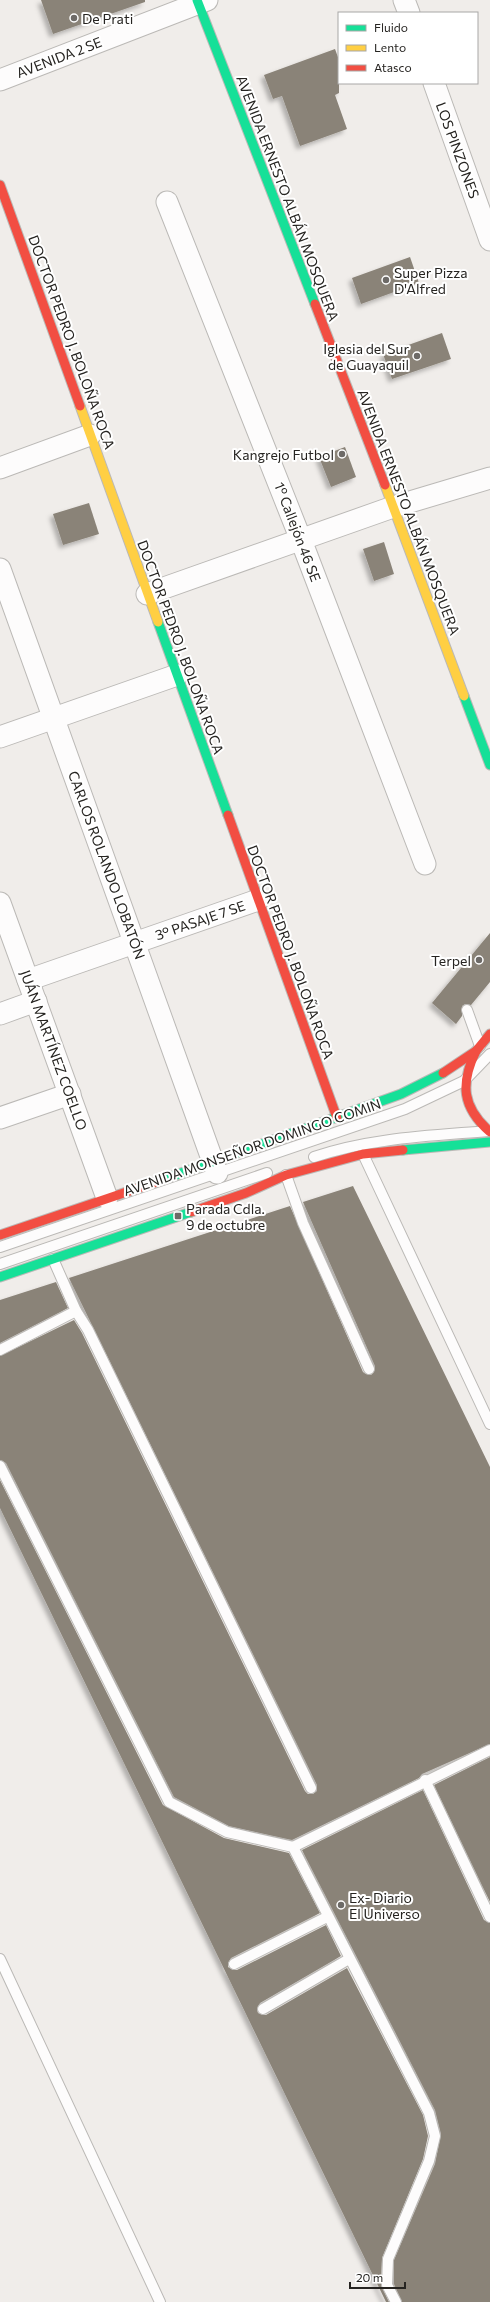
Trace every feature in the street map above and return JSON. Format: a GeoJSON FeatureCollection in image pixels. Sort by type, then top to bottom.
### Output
{"type":"FeatureCollection","features":[{"type":"Feature","properties":{"kind":"street"},"geometry":{"type":"LineString","coordinates":[[404,0],[409,12]]}},
{"type":"Feature","properties":{"kind":"street","name":"AVENIDA 2 SE"},"geometry":{"type":"LineString","coordinates":[[0,80],[201,1]]}},
{"type":"Feature","properties":{"kind":"street","name":"AVENIDA ERNESTO ALBÁN MOSQUERA"},"geometry":{"type":"LineString","coordinates":[[201,1],[490,765]]}},
{"type":"Feature","properties":{"kind":"street","name":"LOS PINZONES"},"geometry":{"type":"LineString","coordinates":[[434,84],[490,240]]}},
{"type":"Feature","properties":{"kind":"street","name":"DOCTOR PEDRO J. BOLOÑA ROCA"},"geometry":{"type":"LineString","coordinates":[[0,185],[337,1118]]}},
{"type":"Feature","properties":{"kind":"street","name":"1º Callejón 46 SE"},"geometry":{"type":"LineString","coordinates":[[167,202],[301,540],[425,864]]}},
{"type":"Feature","properties":{"kind":"street"},"geometry":{"type":"LineString","coordinates":[[0,468],[90,435]]}},
{"type":"Feature","properties":{"kind":"street"},"geometry":{"type":"LineString","coordinates":[[147,594],[393,507],[490,478]]}},
{"type":"Feature","properties":{"kind":"street","name":"CARLOS ROLANDO LOBATÓN"},"geometry":{"type":"LineString","coordinates":[[0,569],[216,1168]]}},
{"type":"Feature","properties":{"kind":"street"},"geometry":{"type":"LineString","coordinates":[[0,736],[177,676]]}},
{"type":"Feature","properties":{"kind":"street","name":"3° PASAJE 7 SE"},"geometry":{"type":"LineString","coordinates":[[28,980],[258,900]]}},
{"type":"Feature","properties":{"kind":"street","name":"JUÁN MARTÍNEZ COELLO"},"geometry":{"type":"LineString","coordinates":[[1,906],[108,1198]]}},
{"type":"Feature","properties":{"kind":"street"},"geometry":{"type":"LineString","coordinates":[[0,1014],[36,1001]]}},
{"type":"Feature","properties":{"kind":"street","name":"AVENIDA MONSEÑOR DOMINGO COMIN"},"geometry":{"type":"LineString","coordinates":[[0,1235],[108,1198],[216,1168],[426,1083],[478,1048],[490,1034]]}},
{"type":"Feature","properties":{"kind":"street"},"geometry":{"type":"LineString","coordinates":[[478,1048],[468,1065],[464,1081],[466,1097],[471,1112],[481,1125],[490,1131]]}},
{"type":"Feature","properties":{"kind":"street"},"geometry":{"type":"LineString","coordinates":[[0,1118],[70,1094]]}},
{"type":"Feature","properties":{"kind":"street"},"geometry":{"type":"LineString","coordinates":[[0,1277],[246,1193],[286,1175],[363,1154],[490,1142]]}},
{"type":"Feature","properties":{"kind":"lane"},"geometry":{"type":"LineString","coordinates":[[466,1010],[478,1048]]}},
{"type":"Feature","properties":{"kind":"lane","name":"AVENIDA MONSEÑOR DOMINGO COMIN"},"geometry":{"type":"LineString","coordinates":[[0,1248],[216,1168],[405,1109],[464,1081],[490,1054]]}},
{"type":"Feature","properties":{"kind":"lane","name":"AVENIDA MONSEÑOR DOMINGO COMIN"},"geometry":{"type":"LineString","coordinates":[[0,1264],[348,1146],[388,1140],[490,1131]]}},
{"type":"Feature","properties":{"kind":"lane"},"geometry":{"type":"LineString","coordinates":[[363,1154],[490,1424]]}},
{"type":"Feature","properties":{"kind":"lane"},"geometry":{"type":"LineString","coordinates":[[286,1175],[303,1223],[369,1369]]}},
{"type":"Feature","properties":{"kind":"lane"},"geometry":{"type":"LineString","coordinates":[[53,1258],[76,1311],[88,1330],[311,1788]]}},
{"type":"Feature","properties":{"kind":"lane"},"geometry":{"type":"LineString","coordinates":[[0,1350],[76,1311]]}},
{"type":"Feature","properties":{"kind":"lane"},"geometry":{"type":"LineString","coordinates":[[0,1466],[169,1802],[227,1832],[293,1847],[425,1780],[490,1750]]}},
{"type":"Feature","properties":{"kind":"lane"},"geometry":{"type":"LineString","coordinates":[[425,1780],[490,1917]]}},
{"type":"Feature","properties":{"kind":"lane"},"geometry":{"type":"LineString","coordinates":[[293,1847],[327,1917],[429,2112],[435,2136],[429,2161],[388,2260],[386,2271],[387,2285],[396,2302]]}},
{"type":"Feature","properties":{"kind":"lane"},"geometry":{"type":"LineString","coordinates":[[234,1964],[327,1917]]}},
{"type":"Feature","properties":{"kind":"lane"},"geometry":{"type":"LineString","coordinates":[[0,1959],[160,2302]]}},
{"type":"Feature","properties":{"kind":"lane"},"geometry":{"type":"LineString","coordinates":[[263,2009],[349,1959]]}},
{"type":"Feature","properties":{"kind":"building","name":"De Prati"},"geometry":{"type":"Polygon","coordinates":[[[41,0],[145,0],[145,2],[53,34],[41,0]]]}},
{"type":"Feature","properties":{"kind":"building"},"geometry":{"type":"Polygon","coordinates":[[[335,49],[338,57],[339,93],[335,95],[347,129],[300,146],[282,96],[273,99],[264,75],[335,49]]]}},
{"type":"Feature","properties":{"kind":"building","name":"Super Pizza D'Alfred"},"geometry":{"type":"Polygon","coordinates":[[[410,257],[419,283],[361,304],[352,278],[410,257]]]}},
{"type":"Feature","properties":{"kind":"building","name":"Iglesia del Sur de Guayaquil"},"geometry":{"type":"Polygon","coordinates":[[[442,333],[451,359],[392,379],[383,354],[442,333]]]}},
{"type":"Feature","properties":{"kind":"building"},"geometry":{"type":"Polygon","coordinates":[[[345,447],[356,477],[331,487],[319,457],[345,447]]]}},
{"type":"Feature","properties":{"kind":"building"},"geometry":{"type":"Polygon","coordinates":[[[89,503],[99,534],[63,545],[53,514],[89,503]]]}},
{"type":"Feature","properties":{"kind":"building"},"geometry":{"type":"Polygon","coordinates":[[[384,542],[394,574],[374,581],[363,549],[384,542]]]}},
{"type":"Feature","properties":{"kind":"building","name":"Terpel"},"geometry":{"type":"Polygon","coordinates":[[[490,933],[490,982],[471,1005],[465,1004],[462,1006],[462,1016],[456,1024],[432,1003],[490,933]]]}},
{"type":"Feature","properties":{"kind":"building","name":"Ex- Diario El Universo"},"geometry":{"type":"Polygon","coordinates":[[[353,1186],[490,1467],[490,1744],[422,1774],[419,1778],[292,1840],[229,1826],[174,1797],[6,1463],[0,1460],[0,1356],[74,1320],[82,1333],[305,1791],[308,1794],[313,1794],[317,1791],[317,1785],[69,1278],[290,1206],[363,1372],[371,1375],[374,1372],[375,1366],[303,1202],[353,1186]]]}},
{"type":"Feature","properties":{"kind":"building"},"geometry":{"type":"Polygon","coordinates":[[[56,1282],[68,1308],[0,1343],[0,1300],[56,1282]]]}},
{"type":"Feature","properties":{"kind":"building"},"geometry":{"type":"Polygon","coordinates":[[[0,1480],[163,1805],[224,1838],[289,1853],[320,1913],[231,1958],[228,1963],[228,1967],[233,1970],[237,1970],[326,1925],[341,1956],[260,2003],[257,2009],[258,2013],[266,2015],[347,1968],[423,2115],[428,2136],[423,2159],[382,2258],[381,2285],[389,2302],[386,2302],[0,1508],[0,1480]]]}},
{"type":"Feature","properties":{"kind":"building"},"geometry":{"type":"Polygon","coordinates":[[[490,1757],[490,1902],[434,1785],[490,1757]]]}},
{"type":"Feature","properties":{"kind":"building"},"geometry":{"type":"Polygon","coordinates":[[[423,1790],[484,1920],[490,1923],[490,2302],[402,2302],[394,2284],[394,2260],[435,2164],[441,2134],[435,2110],[302,1850],[423,1790]]]}},
{"type":"Feature","properties":{"kind":"traffic: fast"},"geometry":{"type":"LineString","coordinates":[[197,0],[315,304]]}},
{"type":"Feature","properties":{"kind":"traffic: fast"},"geometry":{"type":"LineString","coordinates":[[158,622],[228,815]]}},
{"type":"Feature","properties":{"kind":"traffic: fast"},"geometry":{"type":"LineString","coordinates":[[464,696],[490,765]]}},
{"type":"Feature","properties":{"kind":"traffic: fast"},"geometry":{"type":"LineString","coordinates":[[159,1181],[401,1094],[443,1073]]}},
{"type":"Feature","properties":{"kind":"traffic: fast"},"geometry":{"type":"LineString","coordinates":[[403,1150],[490,1142]]}},
{"type":"Feature","properties":{"kind":"traffic: fast"},"geometry":{"type":"LineString","coordinates":[[0,1277],[191,1212]]}},
{"type":"Feature","properties":{"kind":"traffic: slow"},"geometry":{"type":"LineString","coordinates":[[80,406],[158,622]]}},
{"type":"Feature","properties":{"kind":"traffic: slow"},"geometry":{"type":"LineString","coordinates":[[385,485],[464,696]]}},
{"type":"Feature","properties":{"kind":"traffic: jam"},"geometry":{"type":"LineString","coordinates":[[0,185],[80,406]]}},
{"type":"Feature","properties":{"kind":"traffic: jam"},"geometry":{"type":"LineString","coordinates":[[315,304],[385,485]]}},
{"type":"Feature","properties":{"kind":"traffic: jam"},"geometry":{"type":"LineString","coordinates":[[228,815],[337,1118]]}},
{"type":"Feature","properties":{"kind":"traffic: jam"},"geometry":{"type":"LineString","coordinates":[[443,1073],[476,1051],[490,1034]]}},
{"type":"Feature","properties":{"kind":"traffic: jam"},"geometry":{"type":"LineString","coordinates":[[476,1051],[468,1074],[466,1094],[474,1113],[490,1132]]}},
{"type":"Feature","properties":{"kind":"traffic: jam"},"geometry":{"type":"LineString","coordinates":[[191,1212],[246,1193],[286,1175],[363,1154],[403,1150]]}},
{"type":"Feature","properties":{"kind":"traffic: jam"},"geometry":{"type":"LineString","coordinates":[[0,1235],[159,1181]]}},
{"type":"Feature","properties":{"kind":"place","name":"De Prati"},"geometry":{"type":"Point","coordinates":[74,18]}},
{"type":"Feature","properties":{"kind":"place","name":"Super Pizza D'Alfred"},"geometry":{"type":"Point","coordinates":[386,280]}},
{"type":"Feature","properties":{"kind":"place","name":"Iglesia del Sur de Guayaquil"},"geometry":{"type":"Point","coordinates":[417,356]}},
{"type":"Feature","properties":{"kind":"place","name":"Kangrejo Futbol"},"geometry":{"type":"Point","coordinates":[342,454]}},
{"type":"Feature","properties":{"kind":"place","name":"Terpel"},"geometry":{"type":"Point","coordinates":[479,960]}},
{"type":"Feature","properties":{"kind":"place","name":"Parada Cdla. 9 de octubre"},"geometry":{"type":"Point","coordinates":[178,1216]}},
{"type":"Feature","properties":{"kind":"place","name":"Ex- Diario El Universo"},"geometry":{"type":"Point","coordinates":[341,1905]}}]}
